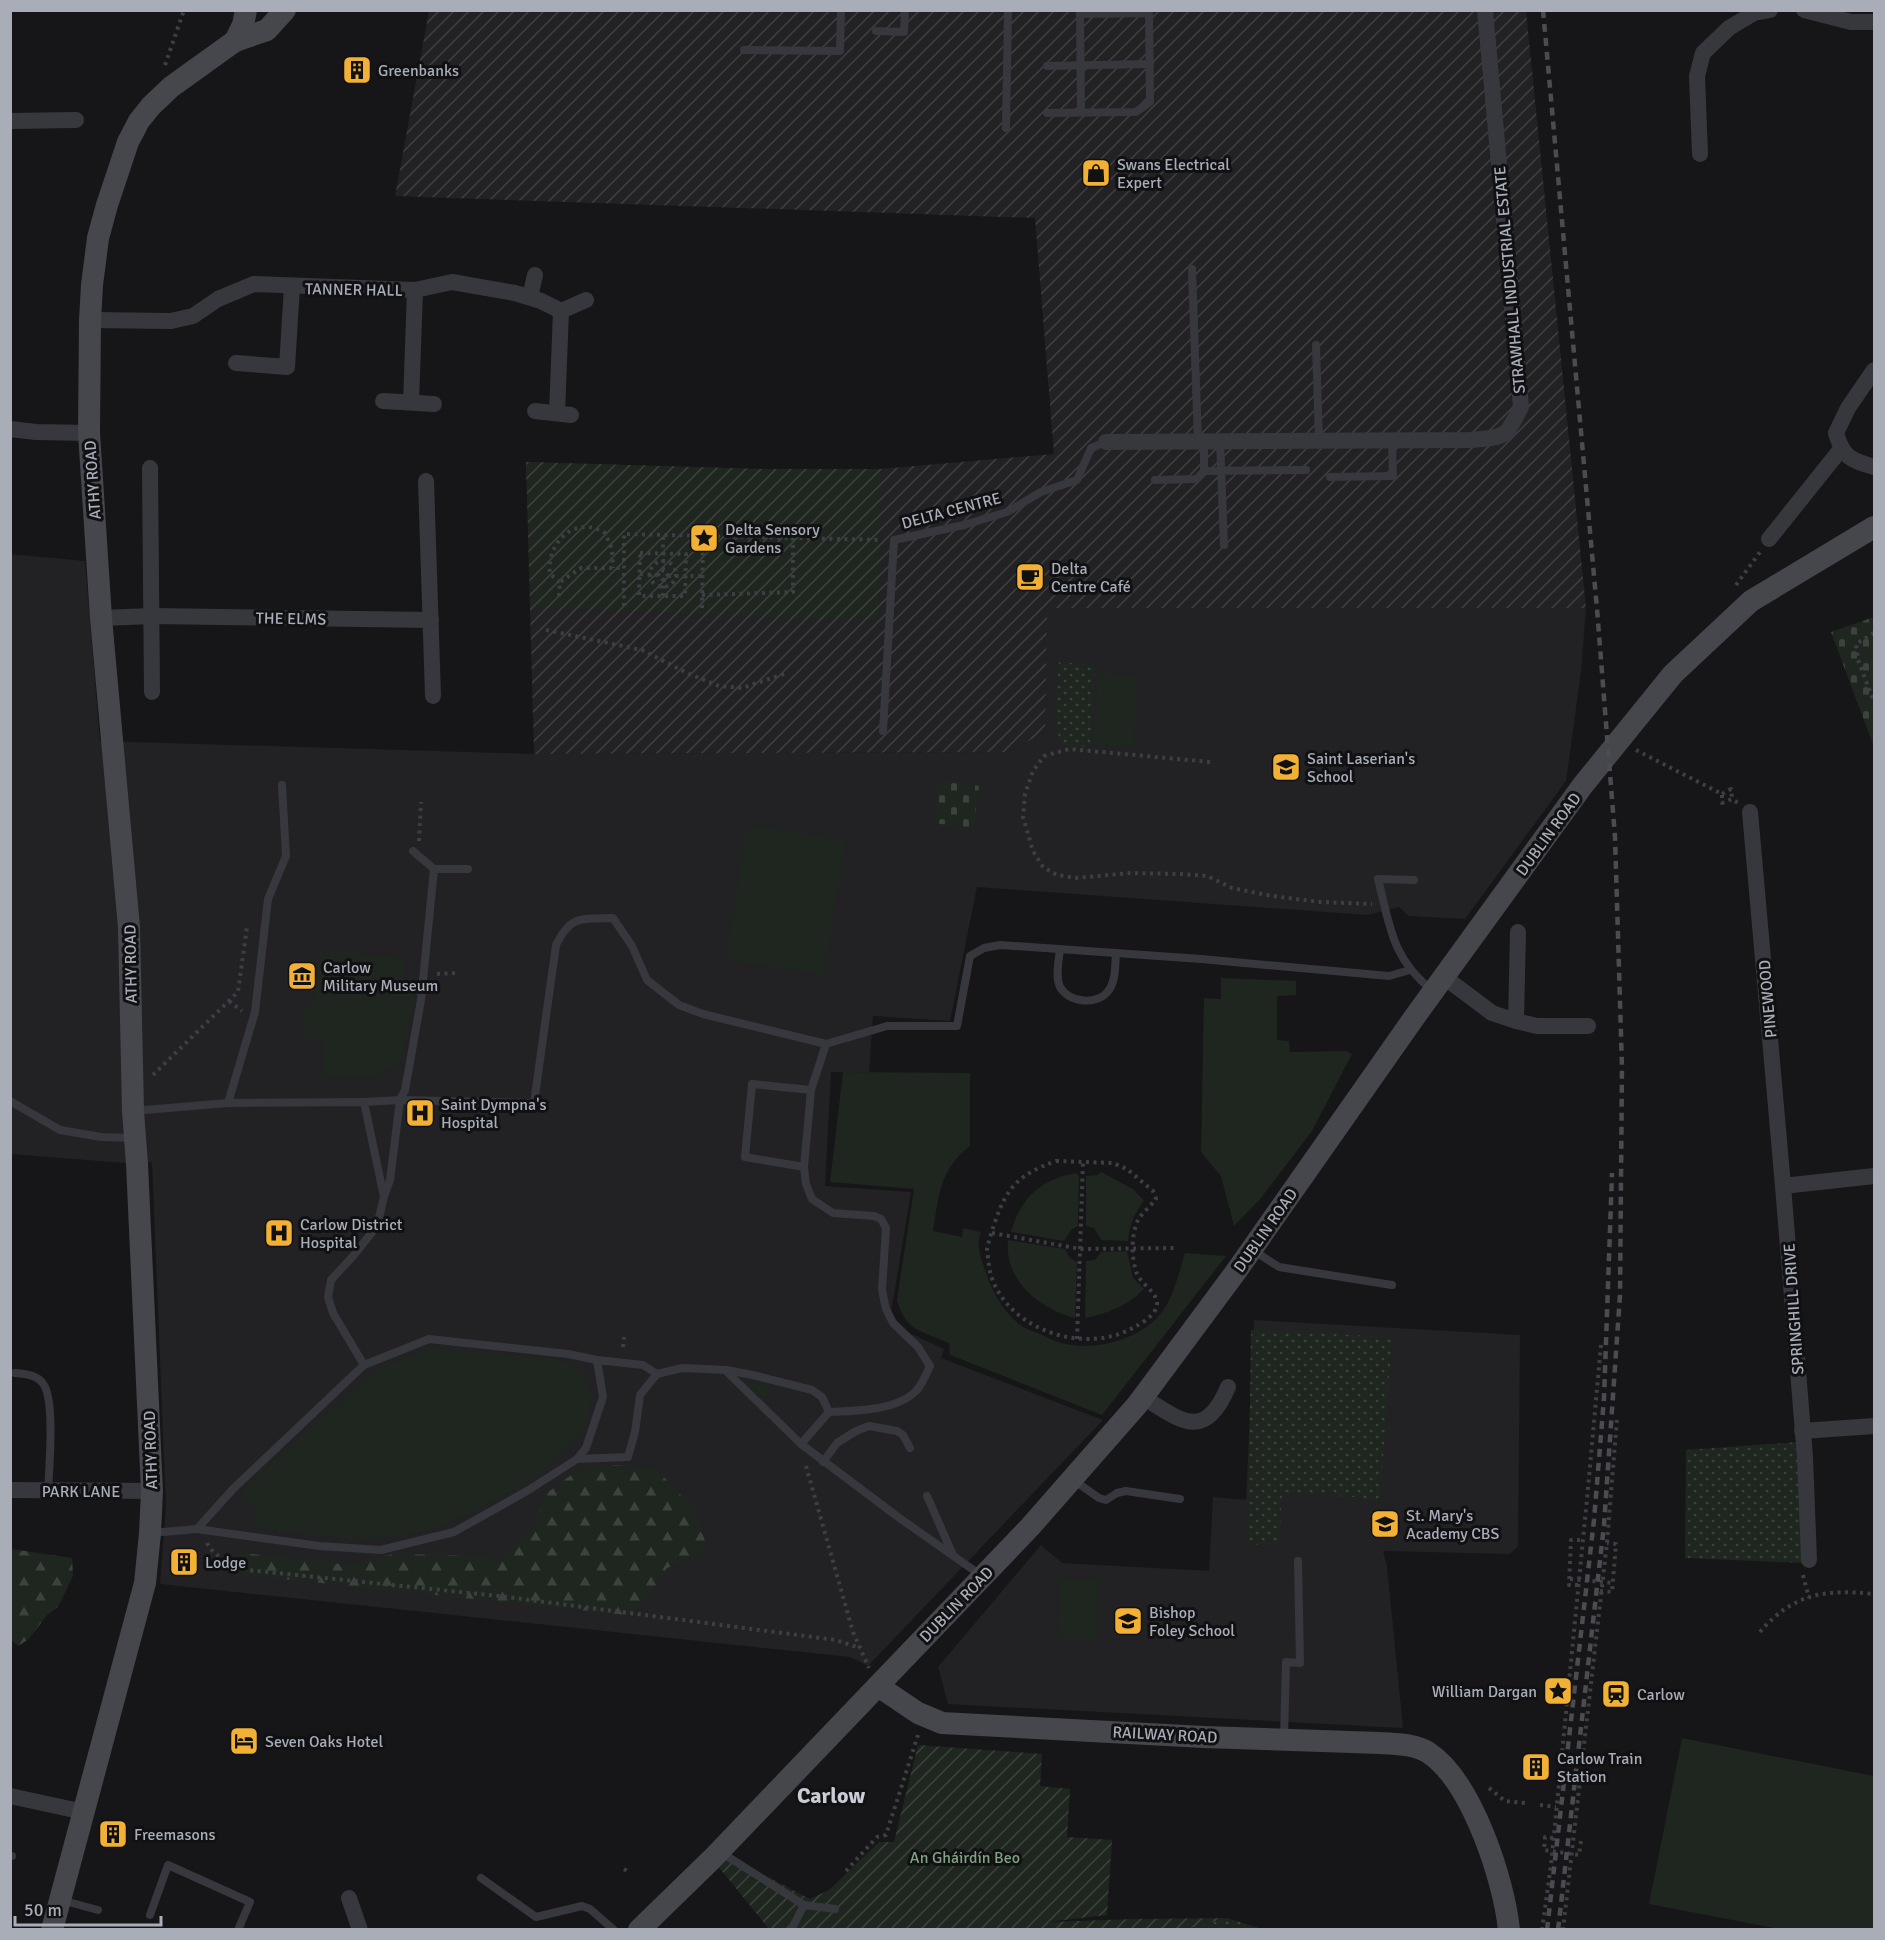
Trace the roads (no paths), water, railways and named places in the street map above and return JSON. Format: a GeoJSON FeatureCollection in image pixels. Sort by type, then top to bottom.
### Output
{"type":"FeatureCollection","features":[{"type":"Feature","properties":{"kind":"main road"},"geometry":{"type":"LineString","coordinates":[[235,41],[243,25],[246,10]]}},
{"type":"Feature","properties":{"kind":"main road","name":"ATHY ROAD"},"geometry":{"type":"LineString","coordinates":[[52,1929],[145,1583],[152,1491],[132,1111],[129,927],[101,618],[89,433],[90,320],[98,238],[128,142],[139,121],[167,91],[235,41],[267,30],[285,10]]}},
{"type":"Feature","properties":{"kind":"main road","name":"DUBLIN ROAD"},"geometry":{"type":"LineString","coordinates":[[639,1929],[719,1851],[873,1676],[983,1576],[1143,1397],[1583,785],[1673,674],[1751,601],[1875,527]]}},
{"type":"Feature","properties":{"kind":"main road","name":"RAILWAY ROAD"},"geometry":{"type":"LineString","coordinates":[[873,1676],[926,1716],[942,1723],[1406,1745],[1428,1753],[1452,1776],[1469,1804],[1490,1850],[1507,1907],[1509,1929]]}},
{"type":"Feature","properties":{"kind":"street","name":"STRAWHALL INDUSTRIAL ESTATE"},"geometry":{"type":"LineString","coordinates":[[1106,442],[1470,440],[1496,438],[1509,430],[1521,407],[1485,10]]}},
{"type":"Feature","properties":{"kind":"street"},"geometry":{"type":"LineString","coordinates":[[1700,154],[1697,76],[1703,52],[1729,28],[1754,13],[1770,10]]}},
{"type":"Feature","properties":{"kind":"street"},"geometry":{"type":"LineString","coordinates":[[1804,10],[1851,22],[1875,22]]}},
{"type":"Feature","properties":{"kind":"street"},"geometry":{"type":"LineString","coordinates":[[10,121],[76,120]]}},
{"type":"Feature","properties":{"kind":"street"},"geometry":{"type":"LineString","coordinates":[[530,297],[535,275]]}},
{"type":"Feature","properties":{"kind":"street","name":"TANNER HALL"},"geometry":{"type":"LineString","coordinates":[[90,320],[171,321],[193,316],[218,299],[254,284],[415,290],[452,282],[530,297],[561,311]]}},
{"type":"Feature","properties":{"kind":"street","name":"TANNER HALL"},"geometry":{"type":"LineString","coordinates":[[236,363],[287,367],[292,287]]}},
{"type":"Feature","properties":{"kind":"street","name":"TANNER HALL"},"geometry":{"type":"LineString","coordinates":[[411,402],[415,290]]}},
{"type":"Feature","properties":{"kind":"street"},"geometry":{"type":"LineString","coordinates":[[535,411],[564,414],[561,311],[586,300]]}},
{"type":"Feature","properties":{"kind":"street"},"geometry":{"type":"LineString","coordinates":[[1875,370],[1848,408],[1836,433],[1841,449],[1854,460],[1875,467]]}},
{"type":"Feature","properties":{"kind":"street"},"geometry":{"type":"LineString","coordinates":[[383,401],[434,404]]}},
{"type":"Feature","properties":{"kind":"street"},"geometry":{"type":"LineString","coordinates":[[10,429],[89,433]]}},
{"type":"Feature","properties":{"kind":"street"},"geometry":{"type":"LineString","coordinates":[[1769,539],[1841,449]]}},
{"type":"Feature","properties":{"kind":"street"},"geometry":{"type":"LineString","coordinates":[[150,468],[152,692]]}},
{"type":"Feature","properties":{"kind":"street"},"geometry":{"type":"LineString","coordinates":[[426,481],[433,696]]}},
{"type":"Feature","properties":{"kind":"street","name":"THE ELMS"},"geometry":{"type":"LineString","coordinates":[[101,618],[152,616],[431,620]]}},
{"type":"Feature","properties":{"kind":"street","name":"PINEWOOD"},"geometry":{"type":"LineString","coordinates":[[1750,812],[1783,1186]]}},
{"type":"Feature","properties":{"kind":"street"},"geometry":{"type":"LineString","coordinates":[[1516,1021],[1518,932]]}},
{"type":"Feature","properties":{"kind":"street"},"geometry":{"type":"LineString","coordinates":[[1438,984],[1492,1013],[1516,1021],[1537,1026],[1588,1026]]}},
{"type":"Feature","properties":{"kind":"street"},"geometry":{"type":"LineString","coordinates":[[1783,1186],[1875,1176]]}},
{"type":"Feature","properties":{"kind":"street","name":"SPRINGHILL DRIVE"},"geometry":{"type":"LineString","coordinates":[[1783,1186],[1802,1431],[1809,1560]]}},
{"type":"Feature","properties":{"kind":"street"},"geometry":{"type":"LineString","coordinates":[[1143,1397],[1171,1415],[1186,1422],[1195,1422],[1204,1420],[1214,1411],[1222,1402],[1228,1387]]}},
{"type":"Feature","properties":{"kind":"street"},"geometry":{"type":"LineString","coordinates":[[1802,1431],[1875,1426]]}},
{"type":"Feature","properties":{"kind":"street","name":"PARK LANE"},"geometry":{"type":"LineString","coordinates":[[10,1490],[152,1491]]}},
{"type":"Feature","properties":{"kind":"street"},"geometry":{"type":"LineString","coordinates":[[10,1796],[84,1812]]}},
{"type":"Feature","properties":{"kind":"street"},"geometry":{"type":"LineString","coordinates":[[349,1898],[360,1929]]}},
{"type":"Feature","properties":{"kind":"lane"},"geometry":{"type":"LineString","coordinates":[[744,50],[840,51],[841,10]]}},
{"type":"Feature","properties":{"kind":"lane"},"geometry":{"type":"LineString","coordinates":[[876,31],[904,32],[905,10]]}},
{"type":"Feature","properties":{"kind":"lane"},"geometry":{"type":"LineString","coordinates":[[1006,128],[1008,10]]}},
{"type":"Feature","properties":{"kind":"lane"},"geometry":{"type":"LineString","coordinates":[[1047,112],[1081,112],[1137,112],[1150,102],[1149,13],[1080,13],[1081,112]]}},
{"type":"Feature","properties":{"kind":"lane"},"geometry":{"type":"LineString","coordinates":[[1047,66],[1150,64]]}},
{"type":"Feature","properties":{"kind":"lane"},"geometry":{"type":"LineString","coordinates":[[1155,480],[1197,479],[1204,471],[1208,441],[1192,269]]}},
{"type":"Feature","properties":{"kind":"lane"},"geometry":{"type":"LineString","coordinates":[[1316,345],[1319,441]]}},
{"type":"Feature","properties":{"kind":"lane"},"geometry":{"type":"LineString","coordinates":[[1208,441],[1221,471],[1224,545]]}},
{"type":"Feature","properties":{"kind":"lane"},"geometry":{"type":"LineString","coordinates":[[1330,477],[1393,476],[1392,441]]}},
{"type":"Feature","properties":{"kind":"lane","name":"DELTA CENTRE"},"geometry":{"type":"LineString","coordinates":[[883,731],[894,540],[956,527],[1008,512],[1041,492],[1077,480],[1091,448],[1106,442]]}},
{"type":"Feature","properties":{"kind":"lane"},"geometry":{"type":"LineString","coordinates":[[1204,471],[1306,470]]}},
{"type":"Feature","properties":{"kind":"lane"},"geometry":{"type":"LineString","coordinates":[[228,1103],[255,1012],[268,899],[286,856],[282,785]]}},
{"type":"Feature","properties":{"kind":"lane"},"geometry":{"type":"LineString","coordinates":[[416,853],[434,869],[468,869]]}},
{"type":"Feature","properties":{"kind":"lane"},"geometry":{"type":"LineString","coordinates":[[364,1365],[333,1313],[328,1297],[331,1280],[377,1226],[390,1180],[400,1100],[405,1090],[424,974],[434,869]]}},
{"type":"Feature","properties":{"kind":"lane"},"geometry":{"type":"LineString","coordinates":[[1414,880],[1378,879],[1392,937],[1402,960],[1410,970],[1438,984]]}},
{"type":"Feature","properties":{"kind":"lane"},"geometry":{"type":"LineString","coordinates":[[132,1111],[228,1103],[400,1100],[534,1104],[556,945],[563,930],[573,921],[590,918],[613,918],[632,946],[647,980],[679,1005],[704,1014],[826,1044],[887,1026],[957,1026],[970,956],[984,948],[1000,945],[1389,976],[1410,970]]}},
{"type":"Feature","properties":{"kind":"lane"},"geometry":{"type":"LineString","coordinates":[[1060,949],[1058,973],[1060,986],[1069,997],[1085,1001],[1101,998],[1109,990],[1114,978],[1116,953]]}},
{"type":"Feature","properties":{"kind":"lane"},"geometry":{"type":"LineString","coordinates":[[803,1446],[829,1412],[873,1409],[897,1402],[916,1391],[930,1366],[918,1347],[893,1323],[885,1309],[882,1290],[886,1228],[881,1220],[874,1216],[833,1213],[812,1199],[806,1184],[804,1167],[812,1090],[826,1044]]}},
{"type":"Feature","properties":{"kind":"lane"},"geometry":{"type":"LineString","coordinates":[[804,1167],[745,1157],[752,1084],[812,1090]]}},
{"type":"Feature","properties":{"kind":"lane"},"geometry":{"type":"LineString","coordinates":[[10,1101],[60,1130],[101,1137],[135,1138]]}},
{"type":"Feature","properties":{"kind":"lane"},"geometry":{"type":"LineString","coordinates":[[364,1102],[384,1197]]}},
{"type":"Feature","properties":{"kind":"lane"},"geometry":{"type":"LineString","coordinates":[[1251,1249],[1279,1267],[1392,1285]]}},
{"type":"Feature","properties":{"kind":"lane"},"geometry":{"type":"LineString","coordinates":[[200,1529],[232,1489],[364,1365],[429,1339],[568,1354],[643,1365],[657,1374]]}},
{"type":"Feature","properties":{"kind":"lane"},"geometry":{"type":"LineString","coordinates":[[150,1533],[200,1529],[319,1546],[381,1550],[454,1532],[527,1491],[577,1459],[586,1448],[603,1397],[597,1360]]}},
{"type":"Feature","properties":{"kind":"lane"},"geometry":{"type":"LineString","coordinates":[[577,1459],[628,1457],[635,1432],[640,1395],[657,1374],[682,1368],[726,1370],[812,1390],[822,1396],[829,1412]]}},
{"type":"Feature","properties":{"kind":"lane"},"geometry":{"type":"LineString","coordinates":[[726,1370],[803,1446],[983,1576]]}},
{"type":"Feature","properties":{"kind":"lane"},"geometry":{"type":"LineString","coordinates":[[15,1373],[36,1377],[46,1387],[51,1426],[48,1492]]}},
{"type":"Feature","properties":{"kind":"lane"},"geometry":{"type":"LineString","coordinates":[[823,1461],[837,1443],[869,1426],[897,1431],[903,1435],[910,1448]]}},
{"type":"Feature","properties":{"kind":"lane"},"geometry":{"type":"LineString","coordinates":[[1072,1479],[1099,1498],[1106,1500],[1117,1492],[1126,1491],[1180,1499]]}},
{"type":"Feature","properties":{"kind":"lane"},"geometry":{"type":"LineString","coordinates":[[927,1496],[953,1556]]}},
{"type":"Feature","properties":{"kind":"lane"},"geometry":{"type":"LineString","coordinates":[[1284,1739],[1286,1662],[1300,1663],[1298,1561]]}},
{"type":"Feature","properties":{"kind":"lane"},"geometry":{"type":"LineString","coordinates":[[719,1851],[804,1905],[835,1909]]}},
{"type":"Feature","properties":{"kind":"lane"},"geometry":{"type":"LineString","coordinates":[[150,1915],[168,1865],[250,1902],[238,1929]]}},
{"type":"Feature","properties":{"kind":"lane"},"geometry":{"type":"LineString","coordinates":[[481,1878],[536,1917],[582,1906],[590,1909],[614,1929]]}},
{"type":"Feature","properties":{"kind":"lane"},"geometry":{"type":"LineString","coordinates":[[61,1900],[98,1910]]}},
{"type":"Feature","properties":{"kind":"lane"},"geometry":{"type":"LineString","coordinates":[[791,1929],[804,1905]]}},
{"type":"Feature","properties":{"kind":"railway"},"geometry":{"type":"LineString","coordinates":[[1543,10],[1597,609],[1615,837],[1622,1068],[1620,1295],[1604,1525],[1558,1930]]}},
{"type":"Feature","properties":{"kind":"railway"},"geometry":{"type":"LineString","coordinates":[[1547,1930],[1594,1520],[1604,1398],[1612,1173]]}},
{"type":"Feature","properties":{"kind":"place","name":"Greenbanks"},"geometry":{"type":"Point","coordinates":[357,70]}},
{"type":"Feature","properties":{"kind":"place","name":"Swans Electrical Expert"},"geometry":{"type":"Point","coordinates":[1096,173]}},
{"type":"Feature","properties":{"kind":"place","name":"Delta Sensory Gardens"},"geometry":{"type":"Point","coordinates":[704,538]}},
{"type":"Feature","properties":{"kind":"place","name":"Delta Centre Café"},"geometry":{"type":"Point","coordinates":[1030,577]}},
{"type":"Feature","properties":{"kind":"place","name":"Saint Laserian's School"},"geometry":{"type":"Point","coordinates":[1286,767]}},
{"type":"Feature","properties":{"kind":"place","name":"Carlow Military Museum"},"geometry":{"type":"Point","coordinates":[302,976]}},
{"type":"Feature","properties":{"kind":"place","name":"Saint Dympna's Hospital"},"geometry":{"type":"Point","coordinates":[420,1113]}},
{"type":"Feature","properties":{"kind":"place","name":"Carlow District Hospital"},"geometry":{"type":"Point","coordinates":[279,1233]}},
{"type":"Feature","properties":{"kind":"place","name":"St. Mary's Academy CBS"},"geometry":{"type":"Point","coordinates":[1385,1524]}},
{"type":"Feature","properties":{"kind":"place","name":"Lodge"},"geometry":{"type":"Point","coordinates":[184,1562]}},
{"type":"Feature","properties":{"kind":"place","name":"Bishop Foley School"},"geometry":{"type":"Point","coordinates":[1128,1621]}},
{"type":"Feature","properties":{"kind":"place","name":"William Dargan"},"geometry":{"type":"Point","coordinates":[1558,1691]}},
{"type":"Feature","properties":{"kind":"place","name":"Carlow"},"geometry":{"type":"Point","coordinates":[1616,1694]}},
{"type":"Feature","properties":{"kind":"place","name":"Seven Oaks Hotel"},"geometry":{"type":"Point","coordinates":[244,1741]}},
{"type":"Feature","properties":{"kind":"place","name":"Carlow Train Station"},"geometry":{"type":"Point","coordinates":[1536,1767]}},
{"type":"Feature","properties":{"kind":"place","name":"Freemasons"},"geometry":{"type":"Point","coordinates":[113,1834]}},
{"type":"Feature","properties":{"kind":"district","name":"Carlow"},"geometry":{"type":"Point","coordinates":[831,1795]}},
{"type":"Feature","properties":{"kind":"park label","name":"An Gháirdín Beo"},"geometry":{"type":"Point","coordinates":[965,1857]}}]}
